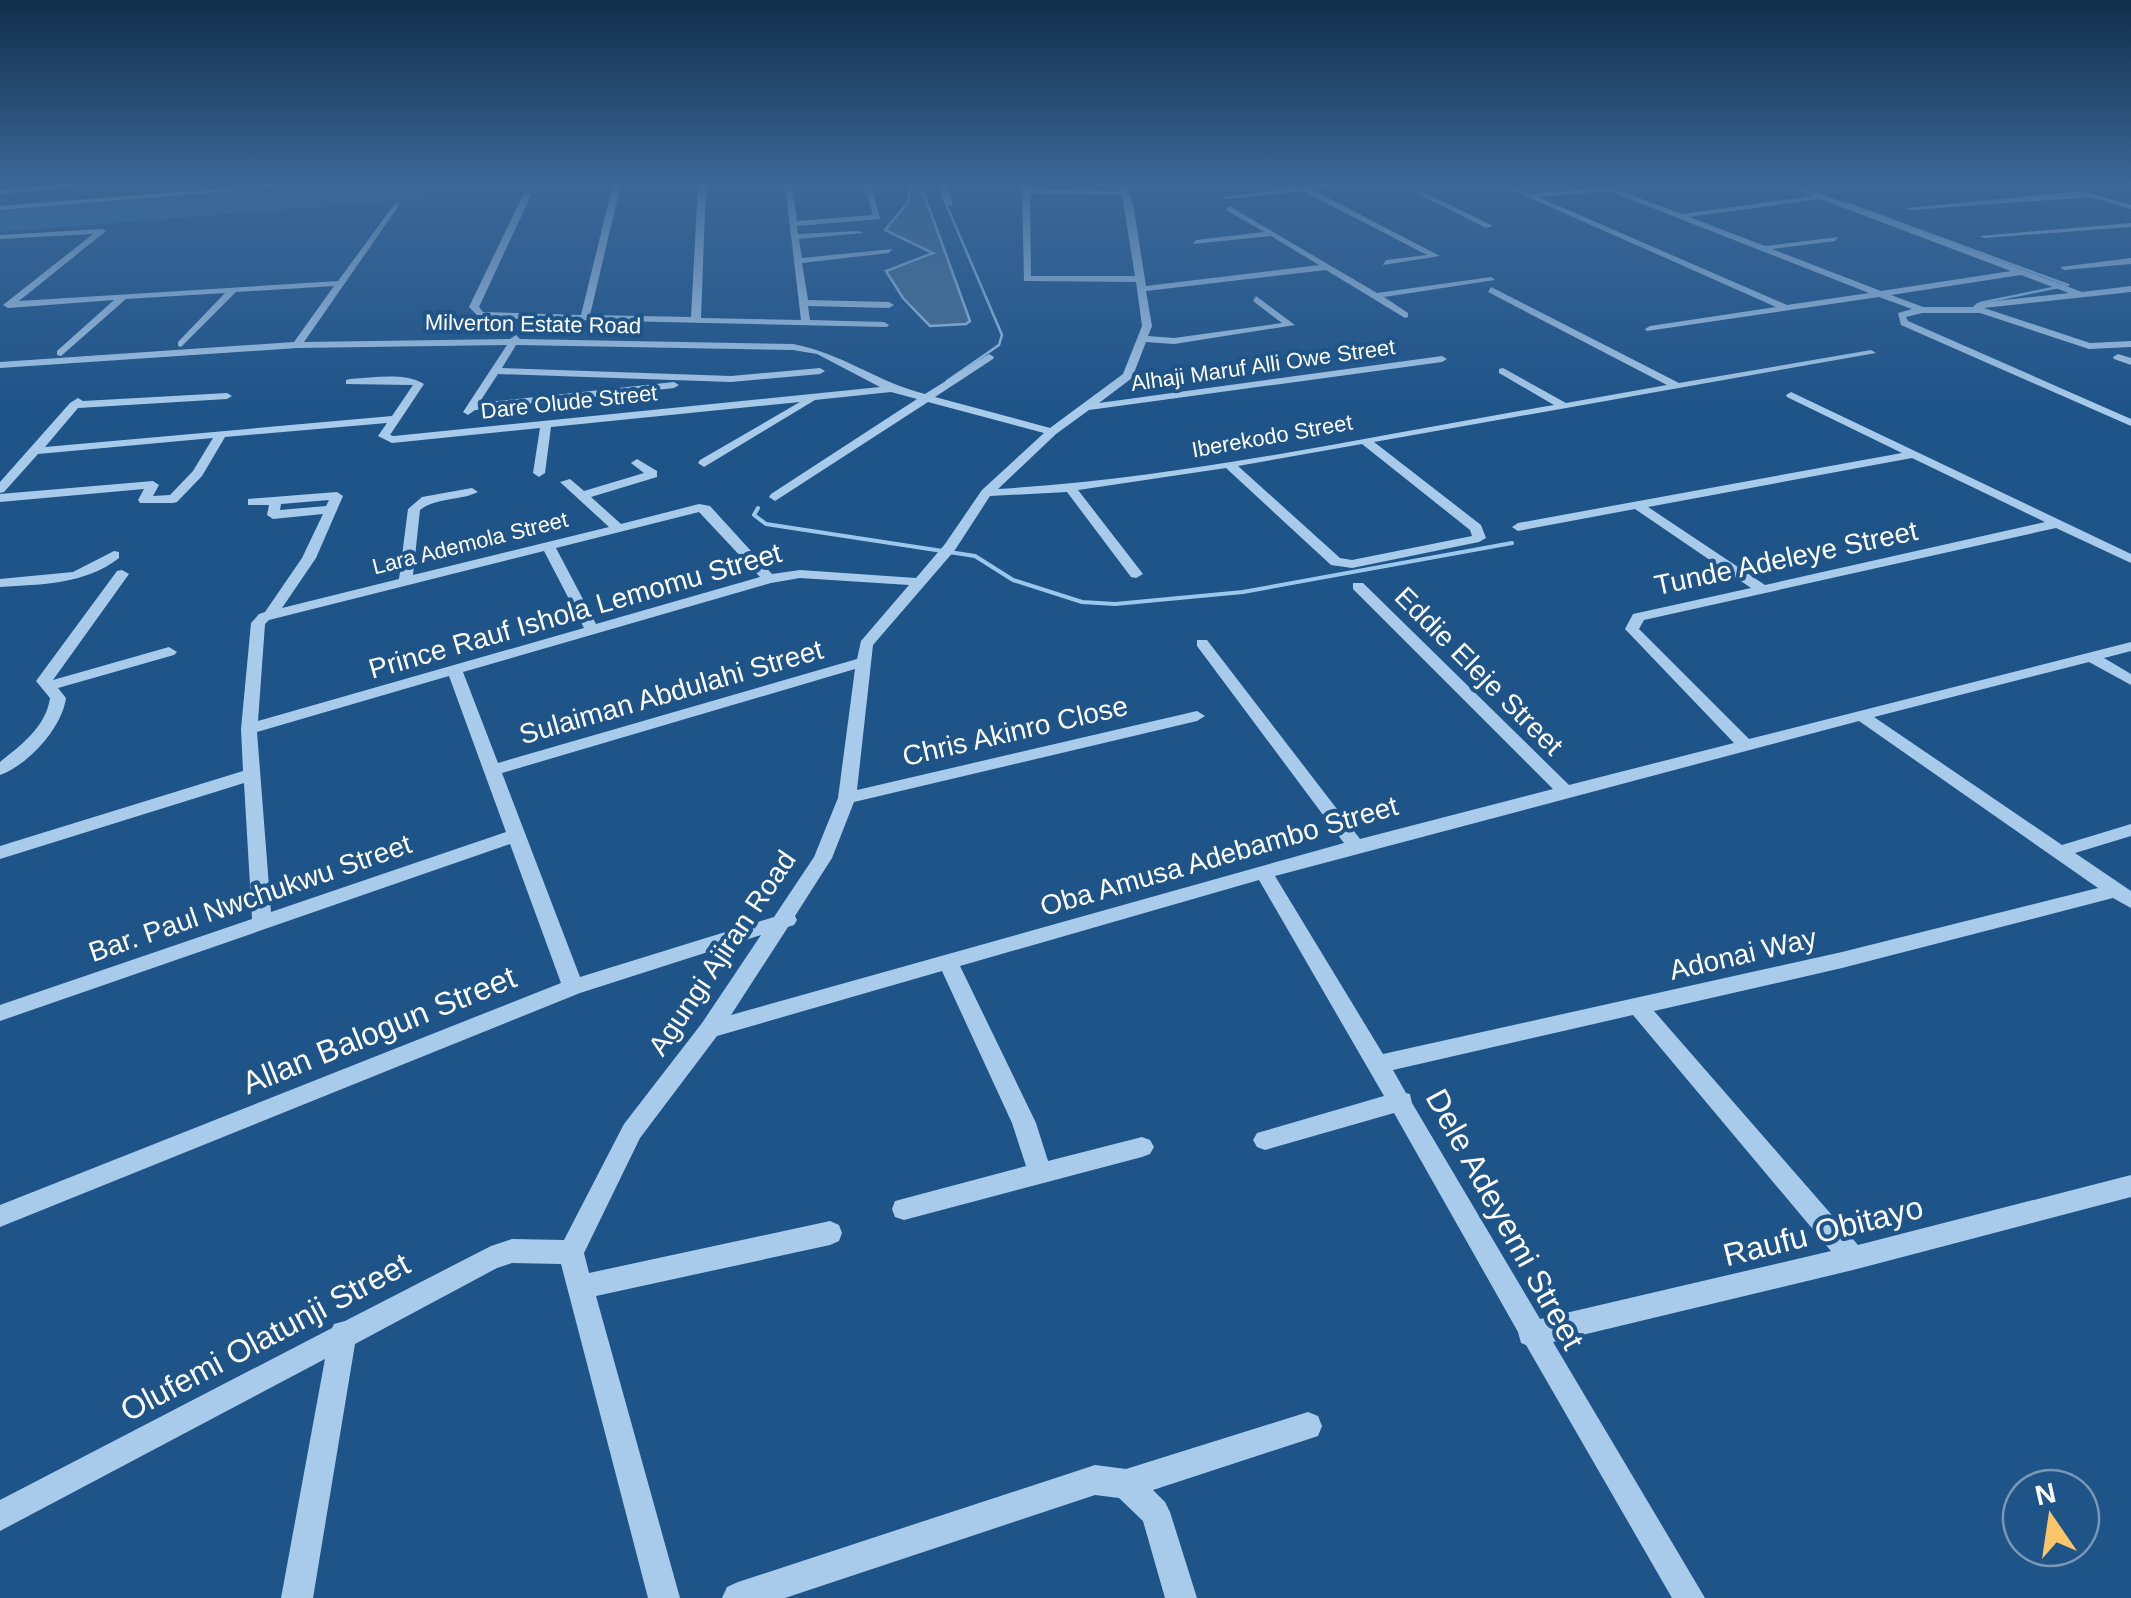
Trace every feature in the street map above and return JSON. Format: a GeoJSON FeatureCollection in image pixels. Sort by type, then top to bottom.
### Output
{"type":"FeatureCollection","features":[{"type":"Feature","properties":{"kind":"street"},"geometry":{"type":"LineString","coordinates":[[0,312],[66,260]]}},
{"type":"Feature","properties":{"kind":"street"},"geometry":{"type":"LineString","coordinates":[[297,345],[357,260]]}},
{"type":"Feature","properties":{"kind":"street"},"geometry":{"type":"LineString","coordinates":[[496,260],[474,307],[480,315],[884,325]]}},
{"type":"Feature","properties":{"kind":"street"},"geometry":{"type":"LineString","coordinates":[[585,318],[599,260]]}},
{"type":"Feature","properties":{"kind":"street"},"geometry":{"type":"LineString","coordinates":[[696,322],[699,260]]}},
{"type":"Feature","properties":{"kind":"street"},"geometry":{"type":"LineString","coordinates":[[806,322],[798,261],[811,260]]}},
{"type":"Feature","properties":{"kind":"street"},"geometry":{"type":"LineString","coordinates":[[1028,260],[1028,278],[1141,284],[1328,267]]}},
{"type":"Feature","properties":{"kind":"street","name":"Agungi Ajiran Road"},"geometry":{"type":"LineString","coordinates":[[571,1252],[632,1132],[787,920],[823,858],[847,798],[866,644],[946,552],[986,493],[1052,432],[1128,376],[1148,326],[1136,260]]}},
{"type":"Feature","properties":{"kind":"street"},"geometry":{"type":"LineString","coordinates":[[1315,260],[1405,316]]}},
{"type":"Feature","properties":{"kind":"street"},"geometry":{"type":"LineString","coordinates":[[1386,263],[1410,260]]}},
{"type":"Feature","properties":{"kind":"street"},"geometry":{"type":"LineString","coordinates":[[1673,260],[1788,310]]}},
{"type":"Feature","properties":{"kind":"street"},"geometry":{"type":"LineString","coordinates":[[1794,260],[1922,310]]}},
{"type":"Feature","properties":{"kind":"street"},"geometry":{"type":"LineString","coordinates":[[1988,260],[2080,294]]}},
{"type":"Feature","properties":{"kind":"street"},"geometry":{"type":"LineString","coordinates":[[2064,267],[2131,261]]}},
{"type":"Feature","properties":{"kind":"street"},"geometry":{"type":"LineString","coordinates":[[1650,329],[2022,272]]}},
{"type":"Feature","properties":{"kind":"street"},"geometry":{"type":"LineString","coordinates":[[10,304],[340,283]]}},
{"type":"Feature","properties":{"kind":"street"},"geometry":{"type":"LineString","coordinates":[[1375,296],[1491,285],[1678,386]]}},
{"type":"Feature","properties":{"kind":"street"},"geometry":{"type":"LineString","coordinates":[[2131,289],[1901,315],[1904,323],[2131,423]]}},
{"type":"Feature","properties":{"kind":"street"},"geometry":{"type":"LineString","coordinates":[[182,344],[233,290]]}},
{"type":"Feature","properties":{"kind":"street"},"geometry":{"type":"LineString","coordinates":[[61,352],[123,296]]}},
{"type":"Feature","properties":{"kind":"street"},"geometry":{"type":"LineString","coordinates":[[1143,339],[1174,341],[1290,325],[1256,300]]}},
{"type":"Feature","properties":{"kind":"street"},"geometry":{"type":"LineString","coordinates":[[803,303],[889,305]]}},
{"type":"Feature","properties":{"kind":"street"},"geometry":{"type":"LineString","coordinates":[[1972,308],[2088,346],[2131,344]]}},
{"type":"Feature","properties":{"kind":"street"},"geometry":{"type":"LineString","coordinates":[[460,426],[528,318]]}},
{"type":"Feature","properties":{"kind":"street","name":"Milverton Estate Road"},"geometry":{"type":"LineString","coordinates":[[0,365],[297,345],[512,343],[808,348],[892,388],[1052,432]]}},
{"type":"Feature","properties":{"kind":"street","name":"Iberekodo Street"},"geometry":{"type":"LineString","coordinates":[[986,493],[1070,488],[1229,464],[1871,353]]}},
{"type":"Feature","properties":{"kind":"street"},"geometry":{"type":"LineString","coordinates":[[2118,357],[2131,362]]}},
{"type":"Feature","properties":{"kind":"street"},"geometry":{"type":"LineString","coordinates":[[776,497],[989,358]]}},
{"type":"Feature","properties":{"kind":"street","name":"Alhaji Maruf Alli Owe Street"},"geometry":{"type":"LineString","coordinates":[[1089,407],[1442,359]]}},
{"type":"Feature","properties":{"kind":"street"},"geometry":{"type":"LineString","coordinates":[[496,371],[731,378]]}},
{"type":"Feature","properties":{"kind":"street"},"geometry":{"type":"LineString","coordinates":[[471,407],[820,371]]}},
{"type":"Feature","properties":{"kind":"street"},"geometry":{"type":"LineString","coordinates":[[1504,371],[1564,406]]}},
{"type":"Feature","properties":{"kind":"street"},"geometry":{"type":"LineString","coordinates":[[619,390],[623,374]]}},
{"type":"Feature","properties":{"kind":"street"},"geometry":{"type":"LineString","coordinates":[[36,451],[392,420],[418,384],[408,380],[350,382]]}},
{"type":"Feature","properties":{"kind":"street","name":"Dare Olude Street"},"geometry":{"type":"LineString","coordinates":[[392,420],[384,436],[392,440],[892,388]]}},
{"type":"Feature","properties":{"kind":"street"},"geometry":{"type":"LineString","coordinates":[[1792,395],[2131,560]]}},
{"type":"Feature","properties":{"kind":"street"},"geometry":{"type":"LineString","coordinates":[[0,489],[76,403],[228,396]]}},
{"type":"Feature","properties":{"kind":"street"},"geometry":{"type":"LineString","coordinates":[[704,463],[814,397]]}},
{"type":"Feature","properties":{"kind":"street"},"geometry":{"type":"LineString","coordinates":[[539,473],[546,424]]}},
{"type":"Feature","properties":{"kind":"street"},"geometry":{"type":"LineString","coordinates":[[0,498],[154,484],[144,500],[172,498],[198,473],[222,434]]}},
{"type":"Feature","properties":{"kind":"street"},"geometry":{"type":"LineString","coordinates":[[1229,464],[1336,562],[1352,564],[1479,538],[1476,528],[1364,440]]}},
{"type":"Feature","properties":{"kind":"street"},"geometry":{"type":"LineString","coordinates":[[1518,527],[1914,454]]}},
{"type":"Feature","properties":{"kind":"street"},"geometry":{"type":"LineString","coordinates":[[582,496],[652,474],[637,463]]}},
{"type":"Feature","properties":{"kind":"street"},"geometry":{"type":"LineString","coordinates":[[566,482],[616,527]]}},
{"type":"Feature","properties":{"kind":"street"},"geometry":{"type":"LineString","coordinates":[[1070,488],[1136,574]]}},
{"type":"Feature","properties":{"kind":"street"},"geometry":{"type":"LineString","coordinates":[[406,580],[414,509],[426,500],[472,492]]}},
{"type":"Feature","properties":{"kind":"street"},"geometry":{"type":"LineString","coordinates":[[252,502],[335,494],[309,558],[272,613],[258,623],[249,729],[262,922]]}},
{"type":"Feature","properties":{"kind":"street"},"geometry":{"type":"LineString","coordinates":[[1639,506],[1762,589]]}},
{"type":"Feature","properties":{"kind":"street","name":"Lara Ademola Street"},"geometry":{"type":"LineString","coordinates":[[272,613],[703,508],[769,578]]}},
{"type":"Feature","properties":{"kind":"street","name":"Tunde Adeleye Street"},"geometry":{"type":"LineString","coordinates":[[1744,744],[1632,628],[1638,616],[2055,524]]}},
{"type":"Feature","properties":{"kind":"street"},"geometry":{"type":"LineString","coordinates":[[548,545],[592,630]]}},
{"type":"Feature","properties":{"kind":"street"},"geometry":{"type":"LineString","coordinates":[[0,583],[90,572],[114,555]]}},
{"type":"Feature","properties":{"kind":"street"},"geometry":{"type":"LineString","coordinates":[[0,770],[22,752],[58,708],[58,698],[48,686],[47,676],[122,574]]}},
{"type":"Feature","properties":{"kind":"street","name":"Prince Rauf Ishola Lemomu Street"},"geometry":{"type":"LineString","coordinates":[[249,729],[769,578],[800,574],[919,582]]}},
{"type":"Feature","properties":{"kind":"street","name":"Eddie Eleje Street"},"geometry":{"type":"LineString","coordinates":[[1358,586],[1565,791]]}},
{"type":"Feature","properties":{"kind":"street"},"geometry":{"type":"LineString","coordinates":[[1202,643],[1356,846]]}},
{"type":"Feature","properties":{"kind":"street","name":"Oba Amusa Adebambo Street"},"geometry":{"type":"LineString","coordinates":[[710,1029],[1356,846],[2131,646]]}},
{"type":"Feature","properties":{"kind":"street"},"geometry":{"type":"LineString","coordinates":[[48,686],[169,652]]}},
{"type":"Feature","properties":{"kind":"street"},"geometry":{"type":"LineString","coordinates":[[2092,657],[2131,680]]}},
{"type":"Feature","properties":{"kind":"street","name":"Sulaiman Abdulahi Street"},"geometry":{"type":"LineString","coordinates":[[494,770],[862,662]]}},
{"type":"Feature","properties":{"kind":"street"},"geometry":{"type":"LineString","coordinates":[[455,671],[573,988]]}},
{"type":"Feature","properties":{"kind":"street"},"geometry":{"type":"LineString","coordinates":[[1860,715],[2124,896]]}},
{"type":"Feature","properties":{"kind":"street","name":"Chris Akinro Close"},"geometry":{"type":"LineString","coordinates":[[847,798],[1197,716]]}},
{"type":"Feature","properties":{"kind":"street"},"geometry":{"type":"LineString","coordinates":[[0,755],[22,752]]}},
{"type":"Feature","properties":{"kind":"street"},"geometry":{"type":"LineString","coordinates":[[0,853],[250,775]]}},
{"type":"Feature","properties":{"kind":"street"},"geometry":{"type":"LineString","coordinates":[[2062,851],[2131,830]]}},
{"type":"Feature","properties":{"kind":"street","name":"Bar. Paul Nwchukwu Street"},"geometry":{"type":"LineString","coordinates":[[0,1013],[518,835]]}},
{"type":"Feature","properties":{"kind":"street","name":"Dele Adeyemi Street"},"geometry":{"type":"LineString","coordinates":[[1262,872],[1402,1101],[1530,1334],[1689,1598]]}},
{"type":"Feature","properties":{"kind":"street","name":"Adonai Way"},"geometry":{"type":"LineString","coordinates":[[1380,1064],[2124,896]]}},
{"type":"Feature","properties":{"kind":"street","name":"Allan Balogun Street"},"geometry":{"type":"LineString","coordinates":[[0,1216],[573,988],[787,920]]}},
{"type":"Feature","properties":{"kind":"street"},"geometry":{"type":"LineString","coordinates":[[948,961],[1024,1123],[1039,1170]]}},
{"type":"Feature","properties":{"kind":"street"},"geometry":{"type":"LineString","coordinates":[[1637,1006],[1854,1258]]}},
{"type":"Feature","properties":{"kind":"street"},"geometry":{"type":"LineString","coordinates":[[1265,1140],[1402,1101]]}},
{"type":"Feature","properties":{"kind":"street"},"geometry":{"type":"LineString","coordinates":[[904,1209],[1039,1170],[1142,1147]]}},
{"type":"Feature","properties":{"kind":"street","name":"Raufu Obitayo"},"geometry":{"type":"LineString","coordinates":[[1530,1334],[1854,1258],[2131,1186]]}},
{"type":"Feature","properties":{"kind":"street"},"geometry":{"type":"LineString","coordinates":[[580,1287],[830,1232]]}},
{"type":"Feature","properties":{"kind":"street","name":"Olufemi Olatunji Street"},"geometry":{"type":"LineString","coordinates":[[0,1516],[343,1333],[512,1251],[571,1252]]}},
{"type":"Feature","properties":{"kind":"street"},"geometry":{"type":"LineString","coordinates":[[571,1252],[664,1598]]}},
{"type":"Feature","properties":{"kind":"street"},"geometry":{"type":"LineString","coordinates":[[297,1598],[343,1333]]}},
{"type":"Feature","properties":{"kind":"street"},"geometry":{"type":"LineString","coordinates":[[738,1598],[1095,1480],[1126,1484],[1308,1426]]}},
{"type":"Feature","properties":{"kind":"street"},"geometry":{"type":"LineString","coordinates":[[1126,1484],[1154,1512],[1181,1598]]}},
{"type":"Feature","properties":{"kind":"shaded area"},"geometry":{"type":"Polygon","coordinates":[[[916,260],[948,260],[970,321],[930,326],[903,298],[886,271],[916,260]]]}},
{"type":"Feature","properties":{"kind":"waterway"},"geometry":{"type":"LineString","coordinates":[[947,381],[999,345],[1002,335],[970,260]]}},
{"type":"Feature","properties":{"kind":"waterway"},"geometry":{"type":"LineString","coordinates":[[1980,303],[2068,285],[1999,260]]}},
{"type":"Feature","properties":{"kind":"waterway"},"geometry":{"type":"LineString","coordinates":[[758,508],[754,515],[766,524],[975,556],[1013,580],[1082,602],[1115,604],[1243,592],[1512,543]]}}]}
